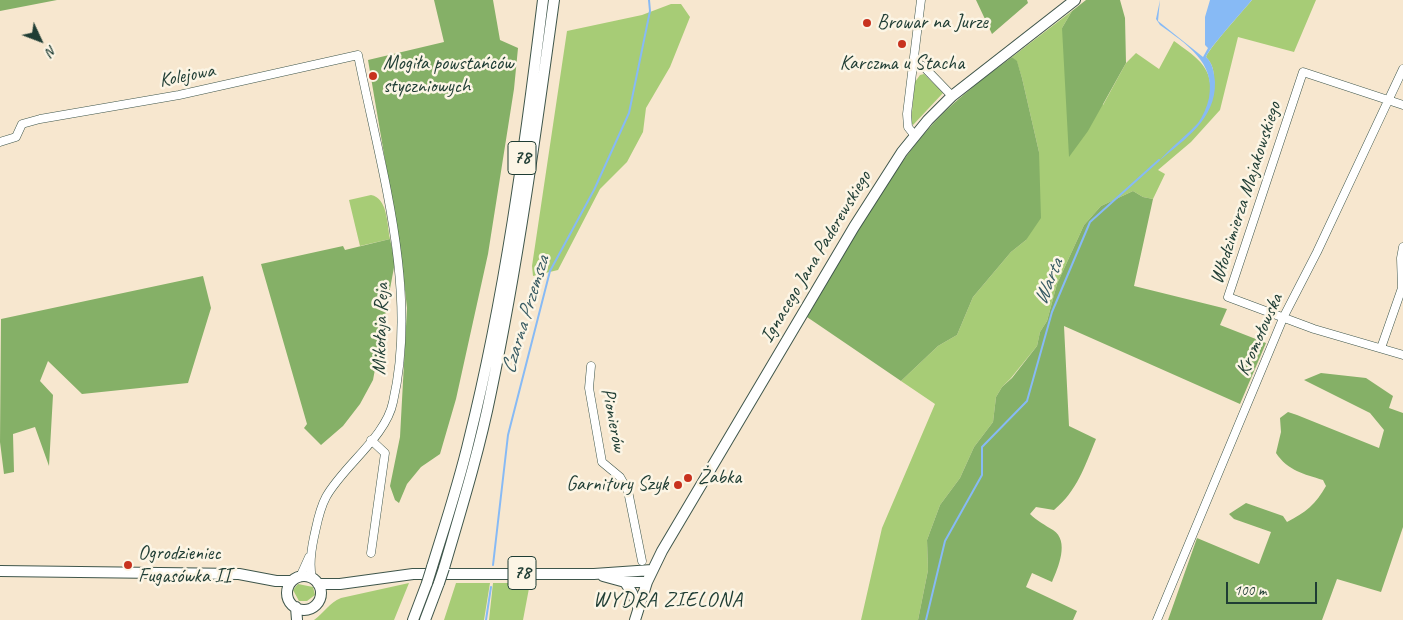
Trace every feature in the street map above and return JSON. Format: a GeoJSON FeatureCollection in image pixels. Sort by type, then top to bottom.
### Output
{"type":"FeatureCollection","features":[{"type":"Feature","properties":{"kind":"main road","name":"Ignacego Jana Paderewskiego"},"geometry":{"type":"LineString","coordinates":[[635,620],[652,570],[863,212],[915,136],[952,96],[1075,0]]}},
{"type":"Feature","properties":{"kind":"main road","name":"78"},"geometry":{"type":"LineString","coordinates":[[425,620],[439,583],[447,571],[476,456],[506,318],[518,251],[554,3]]}},
{"type":"Feature","properties":{"kind":"main road","name":"78"},"geometry":{"type":"LineString","coordinates":[[414,620],[469,440],[495,320],[513,223],[543,4]]}},
{"type":"Feature","properties":{"kind":"main road"},"geometry":{"type":"LineString","coordinates":[[594,574],[652,570]]}},
{"type":"Feature","properties":{"kind":"main road"},"geometry":{"type":"LineString","coordinates":[[0,571],[239,574],[263,579],[296,579],[288,595]]}},
{"type":"Feature","properties":{"kind":"main road","name":"78"},"geometry":{"type":"LineString","coordinates":[[296,579],[351,582],[383,577],[428,575],[447,571],[594,574],[625,582]]}},
{"type":"Feature","properties":{"kind":"main road"},"geometry":{"type":"LineString","coordinates":[[263,579],[279,587],[288,595],[296,608],[297,620]]}},
{"type":"Feature","properties":{"kind":"main road"},"geometry":{"type":"LineString","coordinates":[[315,581],[320,596]]}},
{"type":"Feature","properties":{"kind":"main road","name":"78"},"geometry":{"type":"LineString","coordinates":[[308,609],[314,606],[320,596],[351,582]]}},
{"type":"Feature","properties":{"kind":"main road"},"geometry":{"type":"LineString","coordinates":[[625,582],[647,582]]}},
{"type":"Feature","properties":{"kind":"main road"},"geometry":{"type":"LineString","coordinates":[[625,582],[638,608]]}},
{"type":"Feature","properties":{"kind":"main road"},"geometry":{"type":"LineString","coordinates":[[296,608],[308,609],[306,620]]}},
{"type":"Feature","properties":{"kind":"street"},"geometry":{"type":"LineString","coordinates":[[915,136],[907,123],[922,0]]}},
{"type":"Feature","properties":{"kind":"street","name":"Kolejowa"},"geometry":{"type":"LineString","coordinates":[[0,142],[16,137],[22,124],[179,95],[358,55]]}},
{"type":"Feature","properties":{"kind":"street","name":"Mikołaja Reja"},"geometry":{"type":"LineString","coordinates":[[315,581],[311,553],[317,520],[326,497],[371,440],[393,404],[402,314],[397,249],[358,55]]}},
{"type":"Feature","properties":{"kind":"street"},"geometry":{"type":"LineString","coordinates":[[913,62],[923,66],[952,96]]}},
{"type":"Feature","properties":{"kind":"street","name":"Kromołowska"},"geometry":{"type":"LineString","coordinates":[[1157,620],[1284,316],[1317,252],[1403,68]]}},
{"type":"Feature","properties":{"kind":"street","name":"Włodzimierza Majakowskiego"},"geometry":{"type":"LineString","coordinates":[[1284,316],[1228,297],[1303,72],[1389,100]]}},
{"type":"Feature","properties":{"kind":"street"},"geometry":{"type":"LineString","coordinates":[[1389,100],[1403,105]]}},
{"type":"Feature","properties":{"kind":"street"},"geometry":{"type":"LineString","coordinates":[[1381,348],[1402,288],[1401,258],[1403,247]]}},
{"type":"Feature","properties":{"kind":"street"},"geometry":{"type":"LineString","coordinates":[[1284,316],[1314,329],[1403,355]]}},
{"type":"Feature","properties":{"kind":"street","name":"Pionierów"},"geometry":{"type":"LineString","coordinates":[[590,366],[589,388],[602,462],[620,477],[628,491],[642,561]]}},
{"type":"Feature","properties":{"kind":"street"},"geometry":{"type":"LineString","coordinates":[[371,440],[385,453],[371,553]]}},
{"type":"Feature","properties":{"kind":"street","name":"Mikołaja Reja"},"geometry":{"type":"LineString","coordinates":[[296,579],[311,553]]}},
{"type":"Feature","properties":{"kind":"green space"},"geometry":{"type":"Polygon","coordinates":[[[0,0],[57,0],[0,11],[0,0]]]}},
{"type":"Feature","properties":{"kind":"green space"},"geometry":{"type":"Polygon","coordinates":[[[434,0],[493,0],[500,40],[518,48],[514,89],[488,254],[456,399],[440,454],[421,467],[407,484],[399,503],[395,500],[390,486],[400,437],[407,308],[401,254],[368,60],[444,42],[434,0]]]}},
{"type":"Feature","properties":{"kind":"green space"},"geometry":{"type":"Polygon","coordinates":[[[976,0],[1027,0],[1028,3],[992,34],[976,0]]]}},
{"type":"Feature","properties":{"kind":"green space"},"geometry":{"type":"Polygon","coordinates":[[[1086,0],[1120,0],[1125,18],[1126,63],[1088,131],[1069,157],[1062,28],[1072,11],[1086,0]]]}},
{"type":"Feature","properties":{"kind":"green space"},"geometry":{"type":"Polygon","coordinates":[[[1252,0],[1316,0],[1294,52],[1238,37],[1220,110],[1191,142],[1158,170],[1165,174],[1153,199],[1143,197],[1133,191],[1101,206],[1084,225],[1057,284],[1047,321],[1040,332],[1037,346],[1002,387],[996,397],[993,422],[974,447],[960,478],[940,505],[927,540],[928,570],[918,620],[861,620],[882,528],[935,404],[901,381],[938,346],[957,335],[973,297],[1011,252],[1026,240],[1039,152],[1022,78],[1017,62],[1012,57],[1072,11],[1062,28],[1103,105],[1126,63],[1136,53],[1159,69],[1174,41],[1195,56],[1205,68],[1210,83],[1210,92],[1214,74],[1212,65],[1206,57],[1252,0]]]}},
{"type":"Feature","properties":{"kind":"green space"},"geometry":{"type":"Polygon","coordinates":[[[671,4],[681,4],[690,17],[670,67],[646,108],[643,132],[627,162],[600,189],[558,270],[533,276],[532,266],[567,31],[642,15],[671,4]]]}},
{"type":"Feature","properties":{"kind":"green space"},"geometry":{"type":"Polygon","coordinates":[[[1012,57],[1017,61],[1022,78],[1039,152],[1041,218],[1026,240],[1011,252],[973,297],[957,335],[938,346],[901,381],[807,317],[876,200],[907,155],[944,113],[1012,57]]]}},
{"type":"Feature","properties":{"kind":"green space"},"geometry":{"type":"Polygon","coordinates":[[[924,74],[943,93],[913,125],[911,122],[915,82],[920,75],[924,74]]]}},
{"type":"Feature","properties":{"kind":"green space"},"geometry":{"type":"Polygon","coordinates":[[[1133,191],[1143,197],[1153,199],[1134,286],[1227,309],[1220,325],[1266,343],[1240,404],[1064,326],[1069,426],[1096,439],[1080,478],[1062,503],[1054,510],[1036,507],[1030,514],[1058,535],[1062,548],[1052,582],[1032,573],[1026,587],[1077,611],[1073,620],[918,620],[928,570],[927,540],[940,505],[960,478],[974,447],[993,422],[996,397],[1002,387],[1012,378],[1037,346],[1040,332],[1047,321],[1057,284],[1084,225],[1101,206],[1133,191]]]}},
{"type":"Feature","properties":{"kind":"green space"},"geometry":{"type":"Polygon","coordinates":[[[371,195],[377,197],[384,207],[390,239],[360,246],[349,200],[371,195]]]}},
{"type":"Feature","properties":{"kind":"green space"},"geometry":{"type":"Polygon","coordinates":[[[390,239],[395,262],[373,380],[360,404],[343,426],[321,445],[304,428],[307,424],[261,264],[343,246],[345,250],[390,239]]]}},
{"type":"Feature","properties":{"kind":"green space"},"geometry":{"type":"Polygon","coordinates":[[[203,276],[211,308],[188,383],[82,394],[48,361],[40,381],[53,395],[49,466],[35,427],[13,434],[14,472],[4,474],[0,442],[1,319],[203,276]]]}},
{"type":"Feature","properties":{"kind":"green space"},"geometry":{"type":"Polygon","coordinates":[[[1321,373],[1366,378],[1393,396],[1389,408],[1403,413],[1403,527],[1381,592],[1337,579],[1322,620],[1168,620],[1197,538],[1259,564],[1271,532],[1234,519],[1229,514],[1246,503],[1283,516],[1287,522],[1310,507],[1326,486],[1323,480],[1291,468],[1276,453],[1281,432],[1280,418],[1288,412],[1379,448],[1384,430],[1370,413],[1304,380],[1321,373]]]}},
{"type":"Feature","properties":{"kind":"green space"},"geometry":{"type":"Polygon","coordinates":[[[409,583],[394,620],[314,620],[341,598],[409,583]]]}},
{"type":"Feature","properties":{"kind":"green space"},"geometry":{"type":"Polygon","coordinates":[[[456,583],[490,583],[484,620],[444,620],[456,583]]]}},
{"type":"Feature","properties":{"kind":"green space"},"geometry":{"type":"Polygon","coordinates":[[[493,583],[530,583],[523,620],[489,620],[493,583]]]}},
{"type":"Feature","properties":{"kind":"green space"},"geometry":{"type":"Polygon","coordinates":[[[298,584],[313,587],[315,595],[307,601],[299,601],[293,590],[298,584]]]}},
{"type":"Feature","properties":{"kind":"water"},"geometry":{"type":"Polygon","coordinates":[[[1160,0],[1158,21],[1203,57],[1208,48],[1205,45],[1205,17],[1210,0],[1252,0],[1208,52],[1206,57],[1212,65],[1215,82],[1214,95],[1205,117],[1188,136],[1159,161],[1198,123],[1207,105],[1210,85],[1208,74],[1197,55],[1180,39],[1160,25],[1156,19],[1160,0]]]}},
{"type":"Feature","properties":{"kind":"waterway","name":"Czarna Przemsza"},"geometry":{"type":"LineString","coordinates":[[493,565],[508,435],[550,271],[594,190],[629,113],[650,11],[649,0]]}},
{"type":"Feature","properties":{"kind":"waterway","name":"Warta"},"geometry":{"type":"LineString","coordinates":[[926,620],[945,541],[982,475],[982,447],[1027,401],[1052,312],[1090,222],[1159,160]]}},
{"type":"Feature","properties":{"kind":"waterway","name":"Czarna Przemsza"},"geometry":{"type":"LineString","coordinates":[[486,620],[491,587]]}},
{"type":"Feature","properties":{"kind":"place","name":"Browar na Jurze"},"geometry":{"type":"Point","coordinates":[867,23]}},
{"type":"Feature","properties":{"kind":"place","name":"Karczma u Stacha"},"geometry":{"type":"Point","coordinates":[902,44]}},
{"type":"Feature","properties":{"kind":"place","name":"Mogiła powstańców styczniowych"},"geometry":{"type":"Point","coordinates":[373,76]}},
{"type":"Feature","properties":{"kind":"place","name":"Żabka"},"geometry":{"type":"Point","coordinates":[688,478]}},
{"type":"Feature","properties":{"kind":"place","name":"Garnitury Szyk"},"geometry":{"type":"Point","coordinates":[678,485]}},
{"type":"Feature","properties":{"kind":"place","name":"Ogrodzieniec Fugasówka II"},"geometry":{"type":"Point","coordinates":[128,565]}},
{"type":"Feature","properties":{"kind":"district","name":"WYDRA ZIELONA"},"geometry":{"type":"Point","coordinates":[668,600]}}]}
